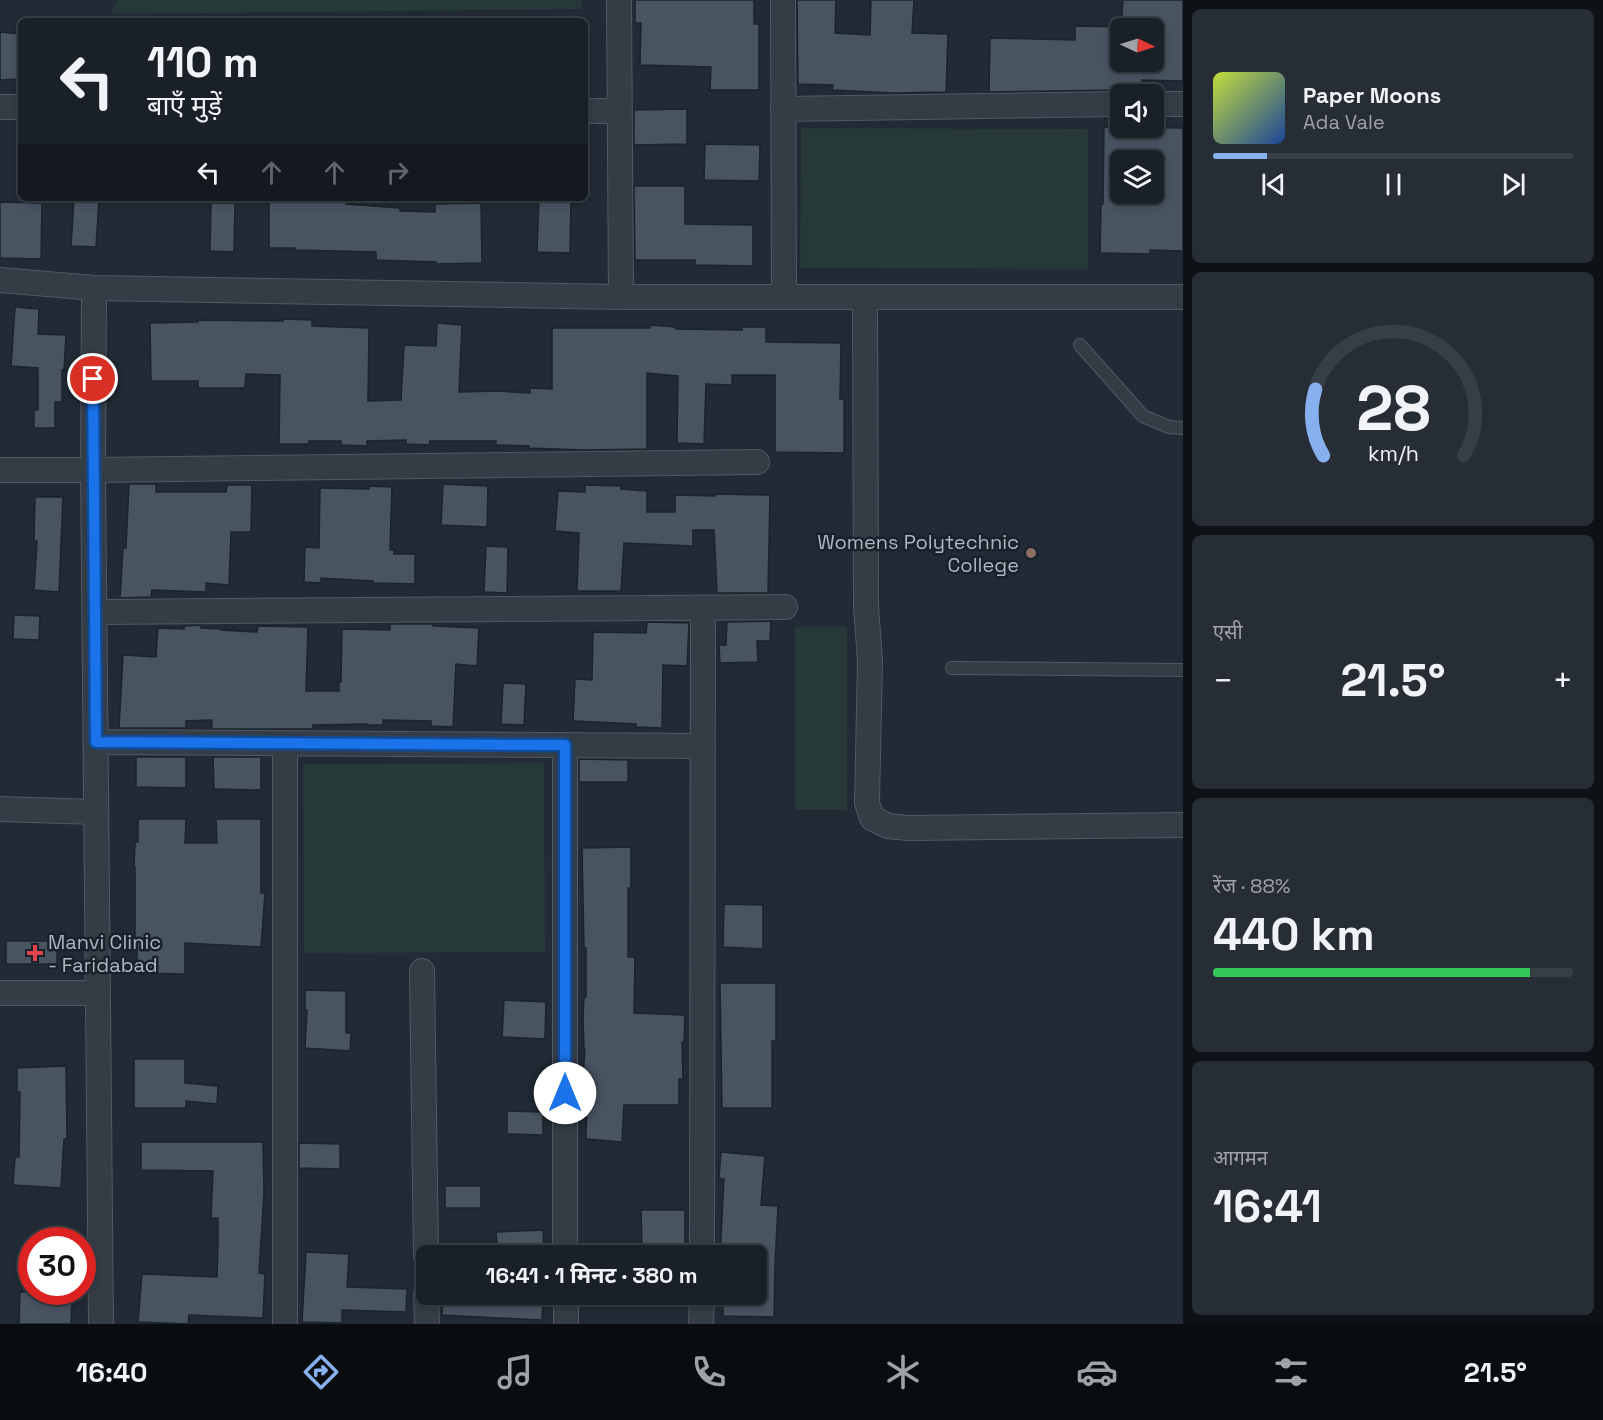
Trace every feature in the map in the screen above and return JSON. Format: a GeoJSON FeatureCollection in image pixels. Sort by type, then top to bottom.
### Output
{"type":"FeatureCollection","features":[{"type":"Feature","properties":{"kind":"street"},"geometry":{"type":"LineString","coordinates":[[619,0],[621,297]]}},
{"type":"Feature","properties":{"kind":"street"},"geometry":{"type":"LineString","coordinates":[[783,0],[784,297]]}},
{"type":"Feature","properties":{"kind":"street"},"geometry":{"type":"LineString","coordinates":[[783,109],[1110,104]]}},
{"type":"Feature","properties":{"kind":"street"},"geometry":{"type":"LineString","coordinates":[[1164,104],[1183,104]]}},
{"type":"Feature","properties":{"kind":"street"},"geometry":{"type":"LineString","coordinates":[[0,107],[18,107]]}},
{"type":"Feature","properties":{"kind":"street"},"geometry":{"type":"LineString","coordinates":[[588,111],[620,111]]}},
{"type":"Feature","properties":{"kind":"street"},"geometry":{"type":"LineString","coordinates":[[0,280],[94,288],[621,297],[1183,297]]}},
{"type":"Feature","properties":{"kind":"street"},"geometry":{"type":"LineString","coordinates":[[94,288],[93,470],[101,1324]]}},
{"type":"Feature","properties":{"kind":"street"},"geometry":{"type":"LineString","coordinates":[[865,297],[866,607],[870,661],[867,803],[872,818],[888,826],[908,828],[1183,825]]}},
{"type":"Feature","properties":{"kind":"street"},"geometry":{"type":"LineString","coordinates":[[0,470],[757,462]]}},
{"type":"Feature","properties":{"kind":"street"},"geometry":{"type":"LineString","coordinates":[[95,612],[784,607]]}},
{"type":"Feature","properties":{"kind":"street"},"geometry":{"type":"LineString","coordinates":[[702,1245],[703,608]]}},
{"type":"Feature","properties":{"kind":"street"},"geometry":{"type":"LineString","coordinates":[[96,742],[703,746]]}},
{"type":"Feature","properties":{"kind":"street"},"geometry":{"type":"LineString","coordinates":[[285,743],[285,1324]]}},
{"type":"Feature","properties":{"kind":"street"},"geometry":{"type":"LineString","coordinates":[[565,745],[566,1245]]}},
{"type":"Feature","properties":{"kind":"street"},"geometry":{"type":"LineString","coordinates":[[0,809],[96,812]]}},
{"type":"Feature","properties":{"kind":"street"},"geometry":{"type":"LineString","coordinates":[[422,971],[426,1245]]}},
{"type":"Feature","properties":{"kind":"street"},"geometry":{"type":"LineString","coordinates":[[0,993],[98,993]]}},
{"type":"Feature","properties":{"kind":"street"},"geometry":{"type":"LineString","coordinates":[[426,1305],[427,1324]]}},
{"type":"Feature","properties":{"kind":"street"},"geometry":{"type":"LineString","coordinates":[[566,1305],[566,1324]]}},
{"type":"Feature","properties":{"kind":"street"},"geometry":{"type":"LineString","coordinates":[[701,1324],[702,1305]]}},
{"type":"Feature","properties":{"kind":"lane"},"geometry":{"type":"LineString","coordinates":[[1080,345],[1143,416],[1169,427],[1183,428]]}},
{"type":"Feature","properties":{"kind":"lane"},"geometry":{"type":"LineString","coordinates":[[952,668],[1183,670]]}},
{"type":"Feature","properties":{"kind":"shaded area"},"geometry":{"type":"Polygon","coordinates":[[[117,0],[582,0],[582,9],[111,14],[117,0]]]}},
{"type":"Feature","properties":{"kind":"shaded area"},"geometry":{"type":"Polygon","coordinates":[[[801,128],[1088,129],[1088,269],[800,268],[801,128]]]}},
{"type":"Feature","properties":{"kind":"shaded area"},"geometry":{"type":"Polygon","coordinates":[[[847,626],[847,810],[795,810],[795,627],[847,626]]]}},
{"type":"Feature","properties":{"kind":"shaded area"},"geometry":{"type":"Polygon","coordinates":[[[544,763],[545,952],[304,953],[303,764],[544,763]]]}},
{"type":"Feature","properties":{"kind":"building"},"geometry":{"type":"Polygon","coordinates":[[[635,0],[754,0],[754,24],[759,24],[759,90],[710,90],[711,67],[640,65],[641,23],[635,23],[635,0]]]}},
{"type":"Feature","properties":{"kind":"building"},"geometry":{"type":"Polygon","coordinates":[[[797,0],[836,0],[835,33],[870,35],[871,0],[914,0],[912,33],[948,34],[946,92],[895,93],[832,90],[833,85],[798,84],[797,0]]]}},
{"type":"Feature","properties":{"kind":"building"},"geometry":{"type":"Polygon","coordinates":[[[1123,0],[1183,0],[1183,81],[1142,80],[1142,84],[1110,84],[1110,90],[989,92],[990,38],[1075,40],[1075,26],[1110,27],[1110,72],[1164,72],[1164,18],[1122,18],[1123,0]]]}},
{"type":"Feature","properties":{"kind":"building"},"geometry":{"type":"Polygon","coordinates":[[[0,32],[18,34],[18,79],[0,80],[0,32]]]}},
{"type":"Feature","properties":{"kind":"building"},"geometry":{"type":"Polygon","coordinates":[[[687,109],[687,144],[634,145],[634,110],[687,109]]]}},
{"type":"Feature","properties":{"kind":"building"},"geometry":{"type":"Polygon","coordinates":[[[1104,127],[1110,127],[1110,138],[1164,138],[1164,128],[1183,128],[1183,251],[1150,250],[1150,254],[1100,253],[1101,204],[1103,204],[1104,127]]]}},
{"type":"Feature","properties":{"kind":"building"},"geometry":{"type":"Polygon","coordinates":[[[705,144],[760,145],[759,181],[704,180],[705,144]]]}},
{"type":"Feature","properties":{"kind":"building"},"geometry":{"type":"Polygon","coordinates":[[[634,186],[685,186],[685,224],[753,225],[753,266],[695,265],[695,260],[635,260],[634,186]]]}},
{"type":"Feature","properties":{"kind":"building"},"geometry":{"type":"Polygon","coordinates":[[[74,201],[99,201],[96,247],[71,246],[74,201]]]}},
{"type":"Feature","properties":{"kind":"building"},"geometry":{"type":"Polygon","coordinates":[[[269,201],[346,202],[346,204],[400,208],[400,211],[435,212],[435,204],[481,203],[482,263],[436,264],[436,262],[376,260],[376,252],[269,248],[269,201]]]}},
{"type":"Feature","properties":{"kind":"building"},"geometry":{"type":"Polygon","coordinates":[[[539,201],[571,201],[570,253],[537,252],[539,201]]]}},
{"type":"Feature","properties":{"kind":"building"},"geometry":{"type":"Polygon","coordinates":[[[0,202],[42,203],[41,259],[0,258],[0,202]]]}},
{"type":"Feature","properties":{"kind":"building"},"geometry":{"type":"Polygon","coordinates":[[[211,203],[235,203],[234,252],[210,251],[211,203]]]}},
{"type":"Feature","properties":{"kind":"building"},"geometry":{"type":"Polygon","coordinates":[[[15,307],[39,309],[38,334],[66,335],[64,370],[62,370],[62,402],[55,402],[55,428],[34,428],[34,410],[38,410],[38,368],[11,366],[15,307]]]}},
{"type":"Feature","properties":{"kind":"building"},"geometry":{"type":"Polygon","coordinates":[[[283,319],[312,320],[312,326],[369,328],[368,401],[401,400],[404,345],[436,346],[437,323],[462,325],[459,392],[530,393],[530,388],[552,389],[552,328],[650,328],[650,325],[676,327],[676,329],[742,330],[742,327],[766,327],[766,342],[841,343],[840,399],[844,399],[844,453],[775,452],[775,375],[732,375],[732,385],[706,384],[704,444],[677,443],[678,376],[647,373],[647,449],[584,450],[496,445],[496,441],[430,441],[429,445],[406,444],[406,440],[367,441],[367,446],[341,445],[341,441],[279,444],[280,375],[246,374],[245,388],[198,388],[198,381],[151,381],[150,323],[198,322],[198,320],[283,321],[283,319]]]}},
{"type":"Feature","properties":{"kind":"building"},"geometry":{"type":"Polygon","coordinates":[[[129,484],[156,484],[156,492],[226,492],[227,485],[252,485],[251,532],[231,532],[229,585],[206,583],[206,592],[152,590],[151,597],[120,598],[123,548],[126,548],[129,484]]]}},
{"type":"Feature","properties":{"kind":"building"},"geometry":{"type":"Polygon","coordinates":[[[443,484],[488,486],[487,527],[441,525],[443,484]]]}},
{"type":"Feature","properties":{"kind":"building"},"geometry":{"type":"Polygon","coordinates":[[[585,485],[621,486],[621,489],[647,491],[647,512],[675,512],[675,495],[770,495],[768,593],[717,593],[714,530],[693,530],[693,546],[624,543],[621,591],[577,591],[579,533],[555,531],[558,491],[585,492],[585,485]]]}},
{"type":"Feature","properties":{"kind":"building"},"geometry":{"type":"Polygon","coordinates":[[[369,486],[392,487],[390,550],[394,550],[394,554],[415,554],[415,584],[321,578],[321,583],[304,582],[305,547],[319,548],[320,488],[369,489],[369,486]]]}},
{"type":"Feature","properties":{"kind":"building"},"geometry":{"type":"Polygon","coordinates":[[[35,497],[63,497],[59,592],[34,590],[37,541],[34,541],[35,497]]]}},
{"type":"Feature","properties":{"kind":"building"},"geometry":{"type":"Polygon","coordinates":[[[486,546],[508,547],[507,593],[484,592],[486,546]]]}},
{"type":"Feature","properties":{"kind":"building"},"geometry":{"type":"Polygon","coordinates":[[[14,615],[40,616],[39,640],[13,639],[14,615]]]}},
{"type":"Feature","properties":{"kind":"building"},"geometry":{"type":"Polygon","coordinates":[[[771,621],[770,641],[757,641],[758,662],[720,663],[719,645],[726,645],[727,622],[771,621]]]}},
{"type":"Feature","properties":{"kind":"building"},"geometry":{"type":"Polygon","coordinates":[[[647,622],[689,623],[687,666],[663,665],[662,728],[636,727],[636,724],[573,721],[575,679],[592,680],[593,632],[646,633],[647,622]]]}},
{"type":"Feature","properties":{"kind":"building"},"geometry":{"type":"Polygon","coordinates":[[[390,624],[433,624],[433,626],[479,628],[477,666],[456,664],[453,727],[431,726],[431,721],[383,720],[383,725],[313,725],[313,729],[212,729],[212,720],[186,721],[186,728],[119,728],[123,655],[156,657],[158,628],[184,629],[184,626],[201,625],[201,628],[257,632],[258,626],[308,627],[306,691],[339,691],[342,629],[390,630],[390,624]]]}},
{"type":"Feature","properties":{"kind":"building"},"geometry":{"type":"Polygon","coordinates":[[[503,683],[526,684],[524,725],[501,724],[503,683]]]}},
{"type":"Feature","properties":{"kind":"building"},"geometry":{"type":"Polygon","coordinates":[[[136,757],[186,757],[186,788],[136,787],[136,757]]]}},
{"type":"Feature","properties":{"kind":"building"},"geometry":{"type":"Polygon","coordinates":[[[213,757],[261,757],[261,790],[214,789],[213,757]]]}},
{"type":"Feature","properties":{"kind":"building"},"geometry":{"type":"Polygon","coordinates":[[[579,759],[628,760],[628,782],[579,782],[579,759]]]}},
{"type":"Feature","properties":{"kind":"building"},"geometry":{"type":"Polygon","coordinates":[[[138,819],[186,819],[185,843],[217,843],[216,819],[261,819],[261,893],[265,893],[261,947],[185,943],[185,974],[137,973],[134,867],[135,842],[138,842],[138,819]]]}},
{"type":"Feature","properties":{"kind":"building"},"geometry":{"type":"Polygon","coordinates":[[[631,847],[631,888],[628,888],[628,957],[635,957],[634,1013],[685,1015],[684,1043],[682,1042],[683,1079],[679,1079],[679,1105],[624,1105],[622,1142],[586,1139],[587,1100],[581,1100],[585,1049],[584,997],[586,997],[582,848],[631,847]]]}},
{"type":"Feature","properties":{"kind":"building"},"geometry":{"type":"Polygon","coordinates":[[[724,904],[763,905],[763,949],[723,947],[724,904]]]}},
{"type":"Feature","properties":{"kind":"building"},"geometry":{"type":"Polygon","coordinates":[[[6,941],[57,941],[57,964],[6,964],[6,941]]]}},
{"type":"Feature","properties":{"kind":"building"},"geometry":{"type":"Polygon","coordinates":[[[720,983],[776,983],[776,1041],[772,1041],[772,1108],[722,1108],[720,983]]]}},
{"type":"Feature","properties":{"kind":"building"},"geometry":{"type":"Polygon","coordinates":[[[305,990],[346,991],[346,1033],[351,1033],[350,1051],[305,1048],[307,1010],[305,1010],[305,990]]]}},
{"type":"Feature","properties":{"kind":"building"},"geometry":{"type":"Polygon","coordinates":[[[504,1000],[546,1002],[545,1039],[502,1037],[504,1000]]]}},
{"type":"Feature","properties":{"kind":"building"},"geometry":{"type":"Polygon","coordinates":[[[134,1059],[185,1059],[185,1083],[218,1086],[217,1104],[186,1101],[186,1108],[134,1108],[134,1059]]]}},
{"type":"Feature","properties":{"kind":"building"},"geometry":{"type":"Polygon","coordinates":[[[66,1066],[67,1139],[64,1139],[61,1188],[13,1185],[15,1157],[19,1157],[20,1092],[17,1092],[17,1068],[66,1066]]]}},
{"type":"Feature","properties":{"kind":"building"},"geometry":{"type":"Polygon","coordinates":[[[507,1111],[543,1112],[543,1135],[507,1134],[507,1111]]]}},
{"type":"Feature","properties":{"kind":"building"},"geometry":{"type":"Polygon","coordinates":[[[141,1142],[263,1142],[264,1193],[259,1273],[265,1274],[263,1318],[189,1315],[188,1324],[138,1322],[142,1274],[217,1277],[218,1243],[218,1218],[211,1218],[213,1171],[141,1170],[141,1142]]]}},
{"type":"Feature","properties":{"kind":"building"},"geometry":{"type":"Polygon","coordinates":[[[299,1143],[340,1144],[340,1169],[299,1168],[299,1143]]]}},
{"type":"Feature","properties":{"kind":"building"},"geometry":{"type":"Polygon","coordinates":[[[721,1152],[765,1156],[761,1205],[778,1206],[774,1317],[723,1316],[723,1305],[767,1305],[767,1245],[721,1245],[724,1179],[719,1178],[721,1152]]]}},
{"type":"Feature","properties":{"kind":"building"},"geometry":{"type":"Polygon","coordinates":[[[445,1186],[481,1186],[481,1208],[445,1208],[445,1186]]]}},
{"type":"Feature","properties":{"kind":"building"},"geometry":{"type":"Polygon","coordinates":[[[641,1210],[685,1210],[685,1244],[642,1245],[641,1210]]]}},
{"type":"Feature","properties":{"kind":"building"},"geometry":{"type":"Polygon","coordinates":[[[543,1230],[544,1245],[497,1245],[496,1232],[543,1230]]]}},
{"type":"Feature","properties":{"kind":"building"},"geometry":{"type":"Polygon","coordinates":[[[306,1252],[349,1254],[347,1287],[407,1289],[406,1312],[342,1310],[342,1323],[302,1322],[306,1252]]]}},
{"type":"Feature","properties":{"kind":"building"},"geometry":{"type":"Polygon","coordinates":[[[20,1305],[72,1305],[71,1324],[19,1324],[20,1305]]]}},
{"type":"Feature","properties":{"kind":"building"},"geometry":{"type":"Polygon","coordinates":[[[442,1305],[543,1305],[542,1320],[442,1315],[442,1305]]]}},
{"type":"Feature","properties":{"kind":"place","name":"Womens Polytechnic College"},"geometry":{"type":"Point","coordinates":[1031,553]}},
{"type":"Feature","properties":{"kind":"place","name":"Manvi Clinic - Faridabad"},"geometry":{"type":"Point","coordinates":[35,953]}},
{"type":"Feature","properties":{"kind":"route"},"geometry":{"type":"LineString","coordinates":[[93,379],[96,742],[565,745],[565,1093]]}}]}
